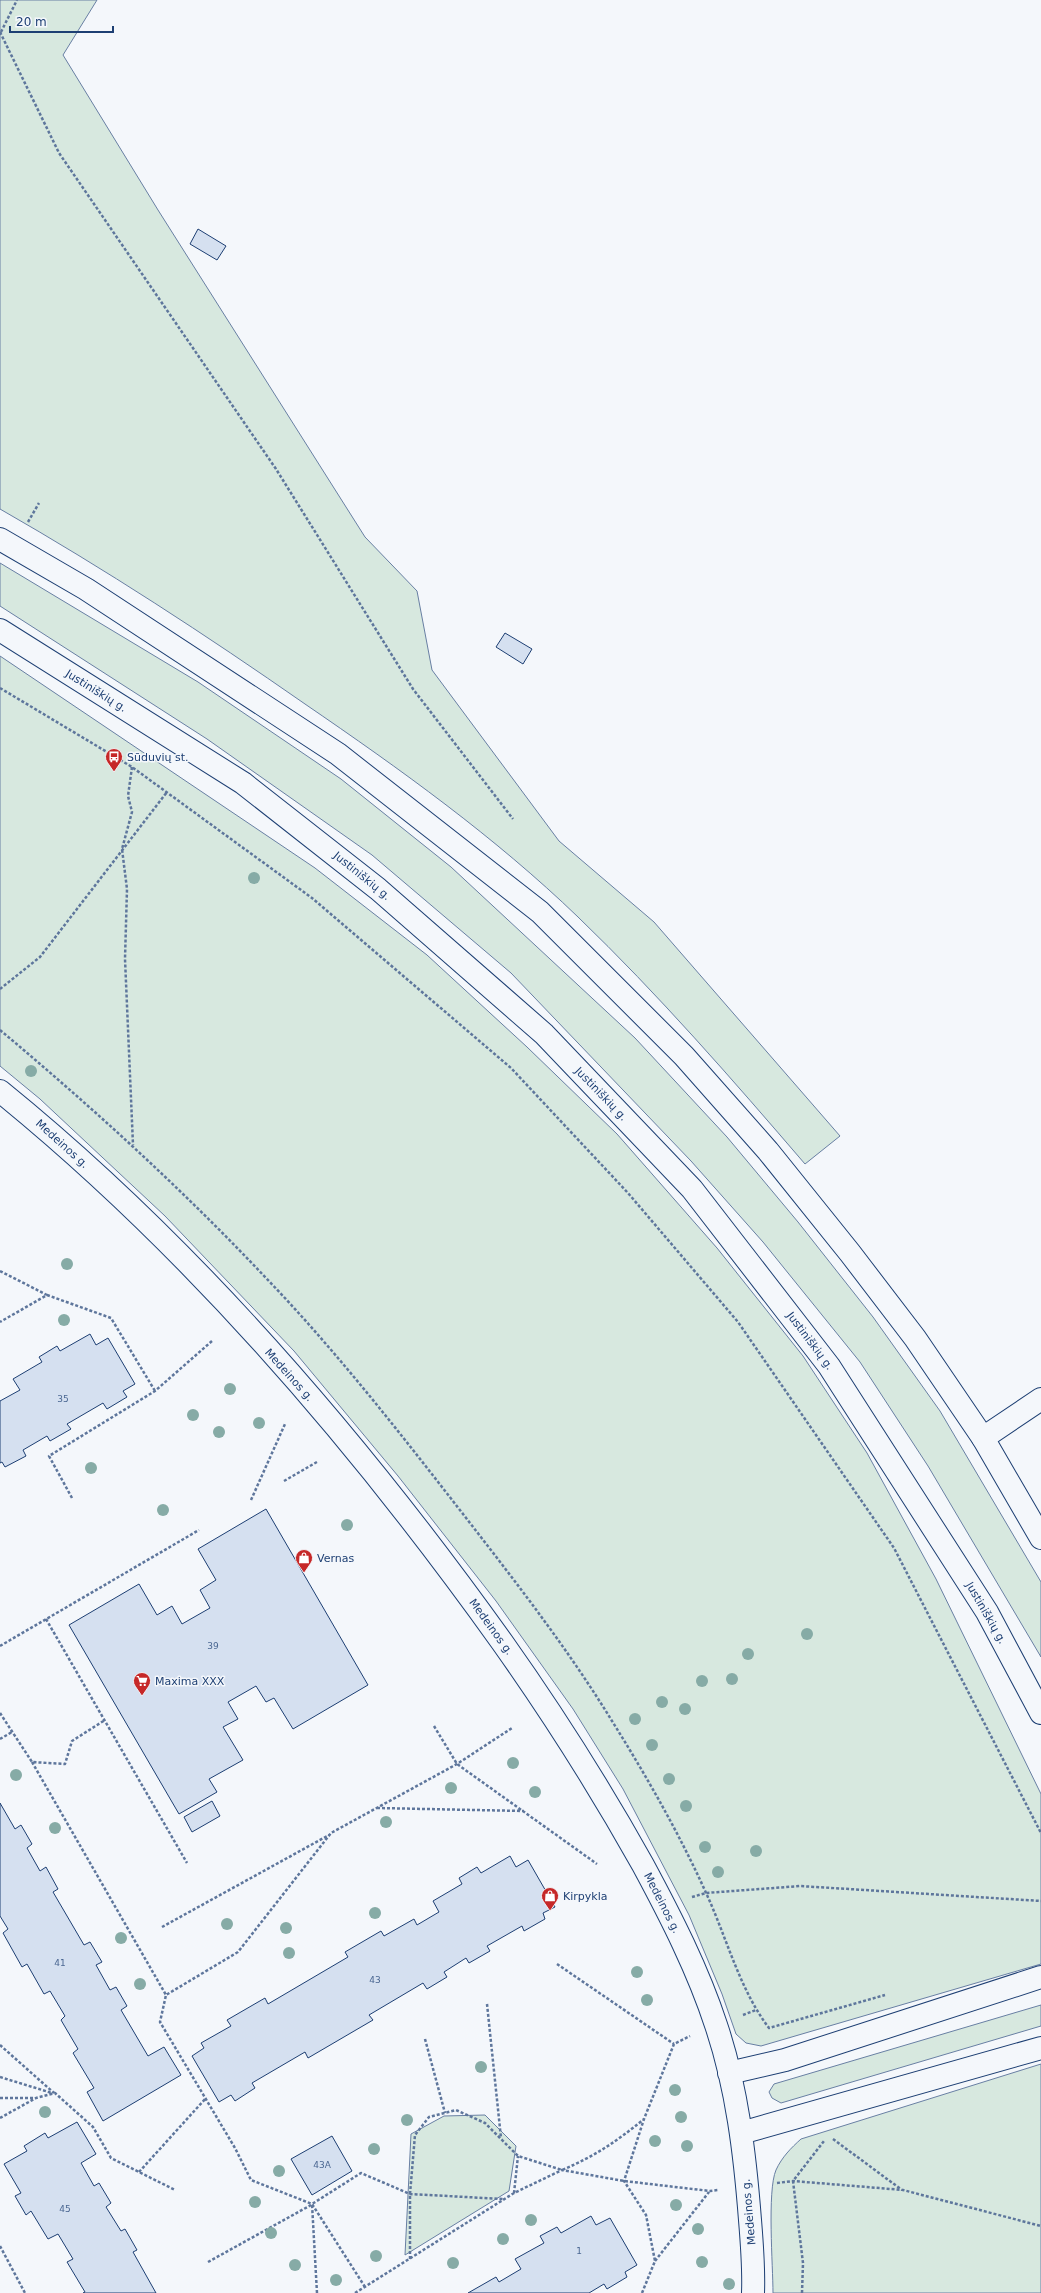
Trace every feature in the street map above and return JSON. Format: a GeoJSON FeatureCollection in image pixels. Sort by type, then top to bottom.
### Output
{"type":"FeatureCollection","features":[{"type":"Feature","properties":{"kind":"main road"},"geometry":{"type":"LineString","coordinates":[[0,539],[86,589],[338,754],[540,912],[684,1056],[768,1151],[915,1338],[983,1438],[1041,1538]]}},
{"type":"Feature","properties":{"kind":"main road","name":"Justiniškių g."},"geometry":{"type":"LineString","coordinates":[[0,630],[242,783],[378,889],[544,1034],[692,1189],[829,1366],[988,1612],[1041,1712]]}},
{"type":"Feature","properties":{"kind":"main road","name":"Medeinos g."},"geometry":{"type":"LineString","coordinates":[[0,1091],[52,1133],[216,1293],[323,1413],[389,1493],[459,1582],[572,1743],[615,1814],[664,1905],[700,1981],[717,2027],[729,2073],[741,2133],[748,2186],[754,2273],[753,2293]]}},
{"type":"Feature","properties":{"kind":"main road"},"geometry":{"type":"LineString","coordinates":[[983,1438],[1041,1399]]}},
{"type":"Feature","properties":{"kind":"main road"},"geometry":{"type":"LineString","coordinates":[[729,2073],[785,2060],[1041,1977]]}},
{"type":"Feature","properties":{"kind":"main road"},"geometry":{"type":"LineString","coordinates":[[741,2133],[1041,2048]]}},
{"type":"Feature","properties":{"kind":"path"},"geometry":{"type":"LineString","coordinates":[[18,0],[0,32],[59,153],[276,469],[413,689],[512,819]]}},
{"type":"Feature","properties":{"kind":"path"},"geometry":{"type":"LineString","coordinates":[[26,525],[39,503]]}},
{"type":"Feature","properties":{"kind":"path"},"geometry":{"type":"LineString","coordinates":[[0,688],[132,767],[312,898],[511,1068],[628,1193],[738,1322],[894,1548],[1041,1833]]}},
{"type":"Feature","properties":{"kind":"path"},"geometry":{"type":"LineString","coordinates":[[132,767],[128,796],[132,812],[122,850],[126,889],[125,959],[133,1145]]}},
{"type":"Feature","properties":{"kind":"path"},"geometry":{"type":"LineString","coordinates":[[0,989],[40,957],[167,792]]}},
{"type":"Feature","properties":{"kind":"path"},"geometry":{"type":"LineString","coordinates":[[0,1271],[47,1295],[111,1318],[156,1390]]}},
{"type":"Feature","properties":{"kind":"path"},"geometry":{"type":"LineString","coordinates":[[0,1322],[47,1295]]}},
{"type":"Feature","properties":{"kind":"path"},"geometry":{"type":"LineString","coordinates":[[72,1498],[49,1456],[156,1390],[212,1341]]}},
{"type":"Feature","properties":{"kind":"path"},"geometry":{"type":"LineString","coordinates":[[251,1500],[285,1424]]}},
{"type":"Feature","properties":{"kind":"path"},"geometry":{"type":"LineString","coordinates":[[284,1481],[317,1462]]}},
{"type":"Feature","properties":{"kind":"path"},"geometry":{"type":"LineString","coordinates":[[0,1646],[200,1530]]}},
{"type":"Feature","properties":{"kind":"path"},"geometry":{"type":"LineString","coordinates":[[46,1619],[187,1863]]}},
{"type":"Feature","properties":{"kind":"path"},"geometry":{"type":"LineString","coordinates":[[0,1713],[32,1762],[166,1995],[160,2022],[235,2148],[251,2180],[312,2204],[365,2287]]}},
{"type":"Feature","properties":{"kind":"path"},"geometry":{"type":"LineString","coordinates":[[32,1762],[65,1764],[72,1740],[104,1720]]}},
{"type":"Feature","properties":{"kind":"path"},"geometry":{"type":"LineString","coordinates":[[434,1726],[457,1764],[597,1864]]}},
{"type":"Feature","properties":{"kind":"path"},"geometry":{"type":"LineString","coordinates":[[162,1927],[457,1764],[512,1728]]}},
{"type":"Feature","properties":{"kind":"path"},"geometry":{"type":"LineString","coordinates":[[0,1739],[12,1732]]}},
{"type":"Feature","properties":{"kind":"path"},"geometry":{"type":"LineString","coordinates":[[376,1808],[524,1812]]}},
{"type":"Feature","properties":{"kind":"path"},"geometry":{"type":"LineString","coordinates":[[166,1995],[238,1952],[331,1833]]}},
{"type":"Feature","properties":{"kind":"path"},"geometry":{"type":"LineString","coordinates":[[664,1905],[706,1893],[800,1886],[1041,1901]]}},
{"type":"Feature","properties":{"kind":"path"},"geometry":{"type":"LineString","coordinates":[[557,1964],[674,2044]]}},
{"type":"Feature","properties":{"kind":"path"},"geometry":{"type":"LineString","coordinates":[[487,2004],[501,2139]]}},
{"type":"Feature","properties":{"kind":"path"},"geometry":{"type":"LineString","coordinates":[[624,2181],[644,2120],[674,2044],[692,2035]]}},
{"type":"Feature","properties":{"kind":"path"},"geometry":{"type":"LineString","coordinates":[[425,2039],[445,2113]]}},
{"type":"Feature","properties":{"kind":"path"},"geometry":{"type":"LineString","coordinates":[[0,2045],[93,2127],[111,2158],[175,2190]]}},
{"type":"Feature","properties":{"kind":"path"},"geometry":{"type":"LineString","coordinates":[[0,2077],[54,2093]]}},
{"type":"Feature","properties":{"kind":"path"},"geometry":{"type":"LineString","coordinates":[[0,2118],[36,2098],[54,2093]]}},
{"type":"Feature","properties":{"kind":"path"},"geometry":{"type":"LineString","coordinates":[[0,2098],[36,2098]]}},
{"type":"Feature","properties":{"kind":"path"},"geometry":{"type":"LineString","coordinates":[[139,2172],[206,2098]]}},
{"type":"Feature","properties":{"kind":"path"},"geometry":{"type":"LineString","coordinates":[[410,2259],[410,2194],[415,2135],[429,2117],[456,2110],[484,2122],[518,2156],[562,2170],[624,2181],[710,2191],[721,2189]]}},
{"type":"Feature","properties":{"kind":"path"},"geometry":{"type":"LineString","coordinates":[[355,2293],[514,2193],[594,2156],[617,2141],[644,2120]]}},
{"type":"Feature","properties":{"kind":"path"},"geometry":{"type":"LineString","coordinates":[[833,2139],[902,2190]]}},
{"type":"Feature","properties":{"kind":"path"},"geometry":{"type":"LineString","coordinates":[[802,2293],[803,2263],[793,2180],[824,2140]]}},
{"type":"Feature","properties":{"kind":"path"},"geometry":{"type":"LineString","coordinates":[[514,2193],[518,2156]]}},
{"type":"Feature","properties":{"kind":"path"},"geometry":{"type":"LineString","coordinates":[[208,2262],[312,2204],[361,2173],[410,2194],[504,2199]]}},
{"type":"Feature","properties":{"kind":"path"},"geometry":{"type":"LineString","coordinates":[[772,2184],[793,2180],[902,2190],[1041,2226]]}},
{"type":"Feature","properties":{"kind":"path"},"geometry":{"type":"LineString","coordinates":[[624,2181],[646,2215],[655,2261]]}},
{"type":"Feature","properties":{"kind":"path"},"geometry":{"type":"LineString","coordinates":[[642,2293],[655,2261],[710,2191]]}},
{"type":"Feature","properties":{"kind":"path"},"geometry":{"type":"LineString","coordinates":[[312,2204],[317,2293]]}},
{"type":"Feature","properties":{"kind":"path"},"geometry":{"type":"LineString","coordinates":[[0,2246],[25,2293]]}},
{"type":"Feature","properties":{"kind":"shaded area"},"geometry":{"type":"Polygon","coordinates":[[[0,0],[97,0],[63,55],[158,210],[365,537],[417,591],[432,670],[559,841],[654,922],[840,1136],[805,1164],[666,1007],[578,917],[514,859],[446,805],[376,753],[230,653],[117,579],[0,509],[0,0]]]}},
{"type":"Feature","properties":{"kind":"shaded area"},"geometry":{"type":"Polygon","coordinates":[[[0,563],[198,682],[341,779],[451,867],[635,1038],[727,1137],[798,1222],[873,1317],[940,1411],[1041,1582],[1041,1657],[928,1466],[860,1362],[763,1242],[691,1161],[511,973],[372,855],[207,739],[0,606],[0,563]]]}},
{"type":"Feature","properties":{"kind":"shaded area"},"geometry":{"type":"Polygon","coordinates":[[[0,656],[315,868],[427,955],[527,1047],[617,1134],[717,1248],[803,1356],[867,1453],[936,1579],[1041,1794],[1041,1964],[761,2046],[746,2043],[736,2034],[722,1994],[689,1915],[623,1789],[573,1709],[496,1601],[398,1476],[294,1351],[165,1216],[40,1099],[0,1066],[0,656]]]}},
{"type":"Feature","properties":{"kind":"shaded area"},"geometry":{"type":"Polygon","coordinates":[[[1041,2005],[1041,2026],[781,2103],[772,2098],[769,2092],[774,2084],[1041,2005]]]}},
{"type":"Feature","properties":{"kind":"shaded area"},"geometry":{"type":"Polygon","coordinates":[[[1041,2064],[1041,2293],[773,2293],[771,2211],[773,2180],[781,2161],[790,2149],[801,2139],[1041,2064]]]}},
{"type":"Feature","properties":{"kind":"shaded area"},"geometry":{"type":"Polygon","coordinates":[[[485,2115],[516,2146],[509,2191],[405,2255],[411,2134],[444,2116],[485,2115]]]}},
{"type":"Feature","properties":{"kind":"building"},"geometry":{"type":"Polygon","coordinates":[[[198,229],[226,246],[217,260],[190,244],[198,229]]]}},
{"type":"Feature","properties":{"kind":"building"},"geometry":{"type":"Polygon","coordinates":[[[505,633],[532,649],[523,664],[496,647],[505,633]]]}},
{"type":"Feature","properties":{"kind":"building"},"geometry":{"type":"Polygon","coordinates":[[[90,1334],[96,1345],[108,1338],[135,1384],[123,1391],[127,1397],[107,1409],[103,1403],[67,1424],[71,1429],[50,1441],[47,1436],[23,1450],[26,1456],[5,1467],[2,1462],[0,1463],[0,1401],[20,1390],[13,1379],[42,1362],[39,1357],[57,1346],[60,1351],[90,1334]]]}},
{"type":"Feature","properties":{"kind":"building"},"geometry":{"type":"Polygon","coordinates":[[[266,1509],[368,1685],[293,1729],[274,1698],[266,1702],[256,1686],[228,1702],[238,1719],[223,1727],[243,1760],[209,1779],[217,1792],[179,1814],[69,1625],[139,1584],[157,1615],[172,1606],[182,1624],[210,1608],[200,1590],[216,1580],[198,1549],[266,1509]]]}},
{"type":"Feature","properties":{"kind":"building"},"geometry":{"type":"Polygon","coordinates":[[[212,1801],[220,1816],[192,1832],[184,1817],[212,1801]]]}},
{"type":"Feature","properties":{"kind":"building"},"geometry":{"type":"Polygon","coordinates":[[[0,1803],[15,1829],[21,1825],[32,1844],[27,1848],[40,1871],[46,1867],[58,1889],[53,1892],[84,1945],[90,1942],[102,1962],[96,1965],[110,1990],[116,1987],[127,2006],[121,2010],[148,2056],[164,2047],[181,2075],[103,2121],[87,2092],[94,2088],[73,2053],[78,2049],[61,2020],[65,2016],[50,1991],[44,1994],[27,1964],[22,1967],[3,1933],[8,1929],[0,1916],[0,1803]]]}},
{"type":"Feature","properties":{"kind":"building"},"geometry":{"type":"Polygon","coordinates":[[[510,1856],[516,1867],[528,1860],[555,1907],[543,1913],[545,1919],[524,1931],[522,1926],[487,1946],[490,1951],[469,1963],[466,1958],[444,1972],[447,1977],[427,1989],[423,1983],[369,2015],[373,2020],[308,2058],[305,2052],[252,2083],[255,2088],[235,2101],[231,2095],[219,2102],[192,2056],[204,2048],[201,2043],[231,2026],[227,2020],[265,1998],[268,2004],[348,1957],[345,1952],[381,1931],[384,1936],[414,1919],[417,1925],[439,1912],[433,1901],[462,1884],[459,1878],[477,1867],[481,1873],[510,1856]]]}},
{"type":"Feature","properties":{"kind":"building"},"geometry":{"type":"Polygon","coordinates":[[[77,2122],[96,2154],[81,2163],[94,2186],[99,2183],[111,2203],[106,2207],[121,2231],[125,2229],[137,2250],[133,2252],[156,2293],[83,2293],[85,2292],[67,2262],[73,2259],[58,2234],[48,2239],[31,2211],[26,2215],[15,2196],[21,2193],[4,2164],[27,2151],[24,2146],[45,2133],[48,2138],[77,2122]]]}},
{"type":"Feature","properties":{"kind":"building"},"geometry":{"type":"Polygon","coordinates":[[[332,2136],[352,2171],[312,2195],[291,2159],[332,2136]]]}},
{"type":"Feature","properties":{"kind":"building"},"geometry":{"type":"Polygon","coordinates":[[[591,2216],[596,2225],[610,2218],[637,2265],[625,2272],[627,2277],[607,2289],[604,2284],[589,2293],[468,2293],[496,2277],[499,2282],[521,2269],[515,2259],[544,2243],[540,2236],[557,2227],[561,2233],[591,2216]]]}},
{"type":"Feature","properties":{"kind":"place","name":"Sūduvių st."},"geometry":{"type":"Point","coordinates":[114,772]}},
{"type":"Feature","properties":{"kind":"place","name":"Vernas"},"geometry":{"type":"Point","coordinates":[304,1573]}},
{"type":"Feature","properties":{"kind":"place","name":"Maxima XXX"},"geometry":{"type":"Point","coordinates":[142,1696]}},
{"type":"Feature","properties":{"kind":"place","name":"Kirpykla"},"geometry":{"type":"Point","coordinates":[550,1911]}}]}
